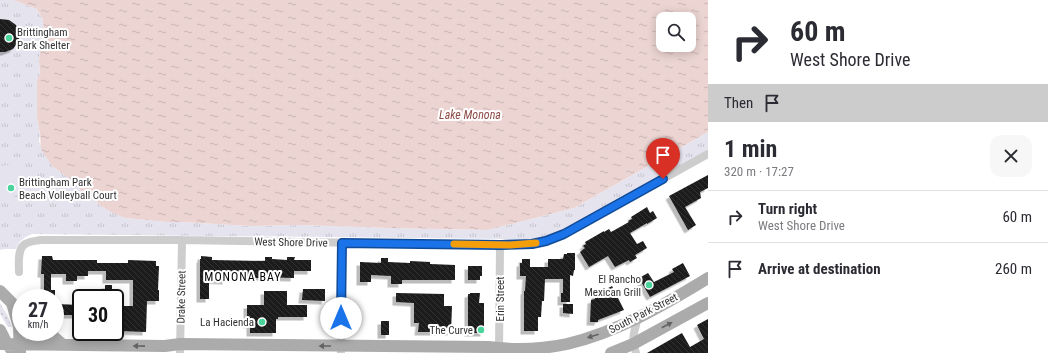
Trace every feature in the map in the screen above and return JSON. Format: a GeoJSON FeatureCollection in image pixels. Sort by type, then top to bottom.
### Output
{"type":"FeatureCollection","features":[{"type":"Feature","properties":{"kind":"main road","name":"South Park Street"},"geometry":{"type":"LineString","coordinates":[[12,348],[62,344],[165,346],[180,349],[482,347],[499,351],[538,348],[566,344],[593,337],[623,325],[708,278]]}},
{"type":"Feature","properties":{"kind":"main road"},"geometry":{"type":"LineString","coordinates":[[0,291],[12,303]]}},
{"type":"Feature","properties":{"kind":"main road","name":"South Park Street"},"geometry":{"type":"LineString","coordinates":[[611,353],[634,348],[708,303]]}},
{"type":"Feature","properties":{"kind":"main road"},"geometry":{"type":"LineString","coordinates":[[0,330],[12,348]]}},
{"type":"Feature","properties":{"kind":"main road"},"geometry":{"type":"LineString","coordinates":[[58,341],[62,344]]}},
{"type":"Feature","properties":{"kind":"street","name":"West Shore Drive"},"geometry":{"type":"LineString","coordinates":[[19,272],[20,250],[24,244],[41,240],[182,240],[500,245],[532,244],[546,241],[564,234],[708,154]]}},
{"type":"Feature","properties":{"kind":"street","name":"Drake Street"},"geometry":{"type":"LineString","coordinates":[[180,349],[182,240]]}},
{"type":"Feature","properties":{"kind":"street"},"geometry":{"type":"LineString","coordinates":[[341,349],[342,243]]}},
{"type":"Feature","properties":{"kind":"street","name":"Erin Street"},"geometry":{"type":"LineString","coordinates":[[499,351],[500,245]]}},
{"type":"Feature","properties":{"kind":"street"},"geometry":{"type":"LineString","coordinates":[[634,348],[633,336],[638,318]]}},
{"type":"Feature","properties":{"kind":"green space"},"geometry":{"type":"Polygon","coordinates":[[[0,0],[13,0],[37,9],[43,20],[44,36],[41,43],[39,61],[40,73],[37,80],[37,118],[40,134],[39,141],[52,166],[74,182],[82,193],[96,201],[101,206],[125,218],[167,222],[250,226],[301,225],[488,230],[574,208],[708,132],[708,154],[572,230],[520,245],[503,239],[32,234],[21,241],[16,249],[0,250],[0,0]]]}},
{"type":"Feature","properties":{"kind":"green space"},"geometry":{"type":"Polygon","coordinates":[[[19,164],[23,194],[0,198],[0,166],[19,164]]]}},
{"type":"Feature","properties":{"kind":"green space"},"geometry":{"type":"Polygon","coordinates":[[[0,303],[12,327],[8,327],[0,314],[0,303]]]}},
{"type":"Feature","properties":{"kind":"water","name":"Lake Monona"},"geometry":{"type":"Polygon","coordinates":[[[13,0],[708,0],[708,132],[574,208],[488,230],[301,225],[250,226],[167,222],[125,218],[113,213],[82,193],[74,182],[52,166],[41,149],[37,118],[37,80],[40,73],[39,61],[41,42],[44,36],[43,20],[37,9],[13,0]]]}},
{"type":"Feature","properties":{"kind":"building","name":"Brittingham Park Shelter"},"geometry":{"type":"Polygon","coordinates":[[[0,19],[9,20],[16,25],[20,34],[18,42],[13,49],[5,52],[0,52],[0,19]]]}},
{"type":"Feature","properties":{"kind":"building"},"geometry":{"type":"Polygon","coordinates":[[[708,175],[708,188],[700,192],[701,198],[685,207],[696,225],[688,230],[669,196],[708,175]]]}},
{"type":"Feature","properties":{"kind":"building"},"geometry":{"type":"Polygon","coordinates":[[[647,207],[650,213],[653,211],[657,218],[630,233],[637,244],[643,241],[647,248],[635,255],[637,258],[615,267],[608,256],[589,267],[580,252],[585,248],[583,246],[586,244],[585,242],[604,231],[609,229],[611,232],[629,222],[628,221],[632,219],[631,217],[647,207]]]}},
{"type":"Feature","properties":{"kind":"building"},"geometry":{"type":"Polygon","coordinates":[[[575,253],[575,270],[573,276],[570,275],[570,302],[561,302],[561,293],[563,293],[563,279],[545,279],[544,301],[542,301],[541,317],[538,317],[538,331],[524,331],[524,291],[526,276],[520,276],[520,263],[522,263],[522,259],[530,259],[530,267],[548,267],[548,259],[563,259],[564,254],[575,253]]]}},
{"type":"Feature","properties":{"kind":"building"},"geometry":{"type":"Polygon","coordinates":[[[42,256],[52,256],[53,260],[97,260],[97,263],[128,263],[128,260],[156,261],[156,266],[159,266],[159,301],[147,301],[146,332],[124,331],[124,306],[133,306],[133,280],[106,280],[106,271],[88,271],[88,276],[77,276],[77,281],[66,281],[66,274],[51,274],[51,289],[44,289],[44,274],[41,274],[42,256]]]}},
{"type":"Feature","properties":{"kind":"building"},"geometry":{"type":"Polygon","coordinates":[[[201,256],[212,257],[212,260],[265,261],[265,257],[287,260],[287,257],[295,257],[294,260],[311,260],[311,271],[294,271],[294,278],[248,278],[248,276],[226,276],[226,281],[209,280],[209,299],[200,299],[201,256]]]}},
{"type":"Feature","properties":{"kind":"building"},"geometry":{"type":"Polygon","coordinates":[[[381,258],[388,258],[388,262],[410,263],[410,261],[430,262],[430,264],[455,265],[455,280],[402,280],[402,284],[391,284],[391,276],[371,275],[371,282],[360,282],[360,262],[381,263],[381,258]]]}},
{"type":"Feature","properties":{"kind":"building"},"geometry":{"type":"Polygon","coordinates":[[[683,263],[690,276],[650,297],[639,278],[648,273],[654,282],[674,272],[672,269],[683,263]]]}},
{"type":"Feature","properties":{"kind":"building"},"geometry":{"type":"Polygon","coordinates":[[[468,266],[482,266],[482,276],[480,276],[480,280],[468,280],[468,266]]]}},
{"type":"Feature","properties":{"kind":"building"},"geometry":{"type":"Polygon","coordinates":[[[105,285],[112,285],[112,289],[105,289],[105,285]]]}},
{"type":"Feature","properties":{"kind":"building"},"geometry":{"type":"Polygon","coordinates":[[[612,286],[624,310],[598,320],[598,322],[590,322],[591,300],[595,299],[595,295],[612,286]]]}},
{"type":"Feature","properties":{"kind":"building"},"geometry":{"type":"Polygon","coordinates":[[[303,289],[325,289],[325,301],[302,300],[303,289]]]}},
{"type":"Feature","properties":{"kind":"building"},"geometry":{"type":"Polygon","coordinates":[[[264,291],[287,291],[287,305],[307,305],[307,317],[278,317],[278,319],[276,319],[276,333],[250,333],[250,324],[247,325],[247,305],[264,305],[264,291]]]}},
{"type":"Feature","properties":{"kind":"building"},"geometry":{"type":"Polygon","coordinates":[[[396,293],[444,294],[444,306],[452,306],[451,332],[418,332],[419,323],[414,323],[414,303],[396,302],[396,293]]]}},
{"type":"Feature","properties":{"kind":"building"},"geometry":{"type":"Polygon","coordinates":[[[480,293],[479,303],[484,303],[484,333],[468,333],[468,294],[480,293]]]}},
{"type":"Feature","properties":{"kind":"building"},"geometry":{"type":"Polygon","coordinates":[[[64,304],[72,305],[72,315],[64,315],[64,304]]]}},
{"type":"Feature","properties":{"kind":"building"},"geometry":{"type":"Polygon","coordinates":[[[563,304],[573,304],[573,314],[563,313],[563,304]]]}},
{"type":"Feature","properties":{"kind":"building"},"geometry":{"type":"Polygon","coordinates":[[[708,319],[708,353],[647,353],[682,333],[690,347],[704,339],[697,325],[708,319]]]}},
{"type":"Feature","properties":{"kind":"building"},"geometry":{"type":"Polygon","coordinates":[[[381,321],[389,321],[389,335],[381,335],[381,321]]]}},
{"type":"Feature","properties":{"kind":"slow traffic"},"geometry":{"type":"LineString","coordinates":[[454,244],[510,245],[536,243]]}},
{"type":"Feature","properties":{"kind":"place","name":"Brittingham Park Shelter"},"geometry":{"type":"Point","coordinates":[9,38]}},
{"type":"Feature","properties":{"kind":"place","name":"Brittingham Park Beach Volleyball Court"},"geometry":{"type":"Point","coordinates":[11,188]}},
{"type":"Feature","properties":{"kind":"place","name":"El Rancho Mexican Grill"},"geometry":{"type":"Point","coordinates":[649,285]}},
{"type":"Feature","properties":{"kind":"place","name":"La Hacienda"},"geometry":{"type":"Point","coordinates":[262,322]}},
{"type":"Feature","properties":{"kind":"place","name":"The Curve"},"geometry":{"type":"Point","coordinates":[481,330]}},
{"type":"Feature","properties":{"kind":"district","name":"MONONA BAY"},"geometry":{"type":"Point","coordinates":[243,277]}},
{"type":"Feature","properties":{"kind":"route"},"geometry":{"type":"LineString","coordinates":[[341,318],[342,243],[532,244],[546,241],[564,234],[663,179]]}}]}
